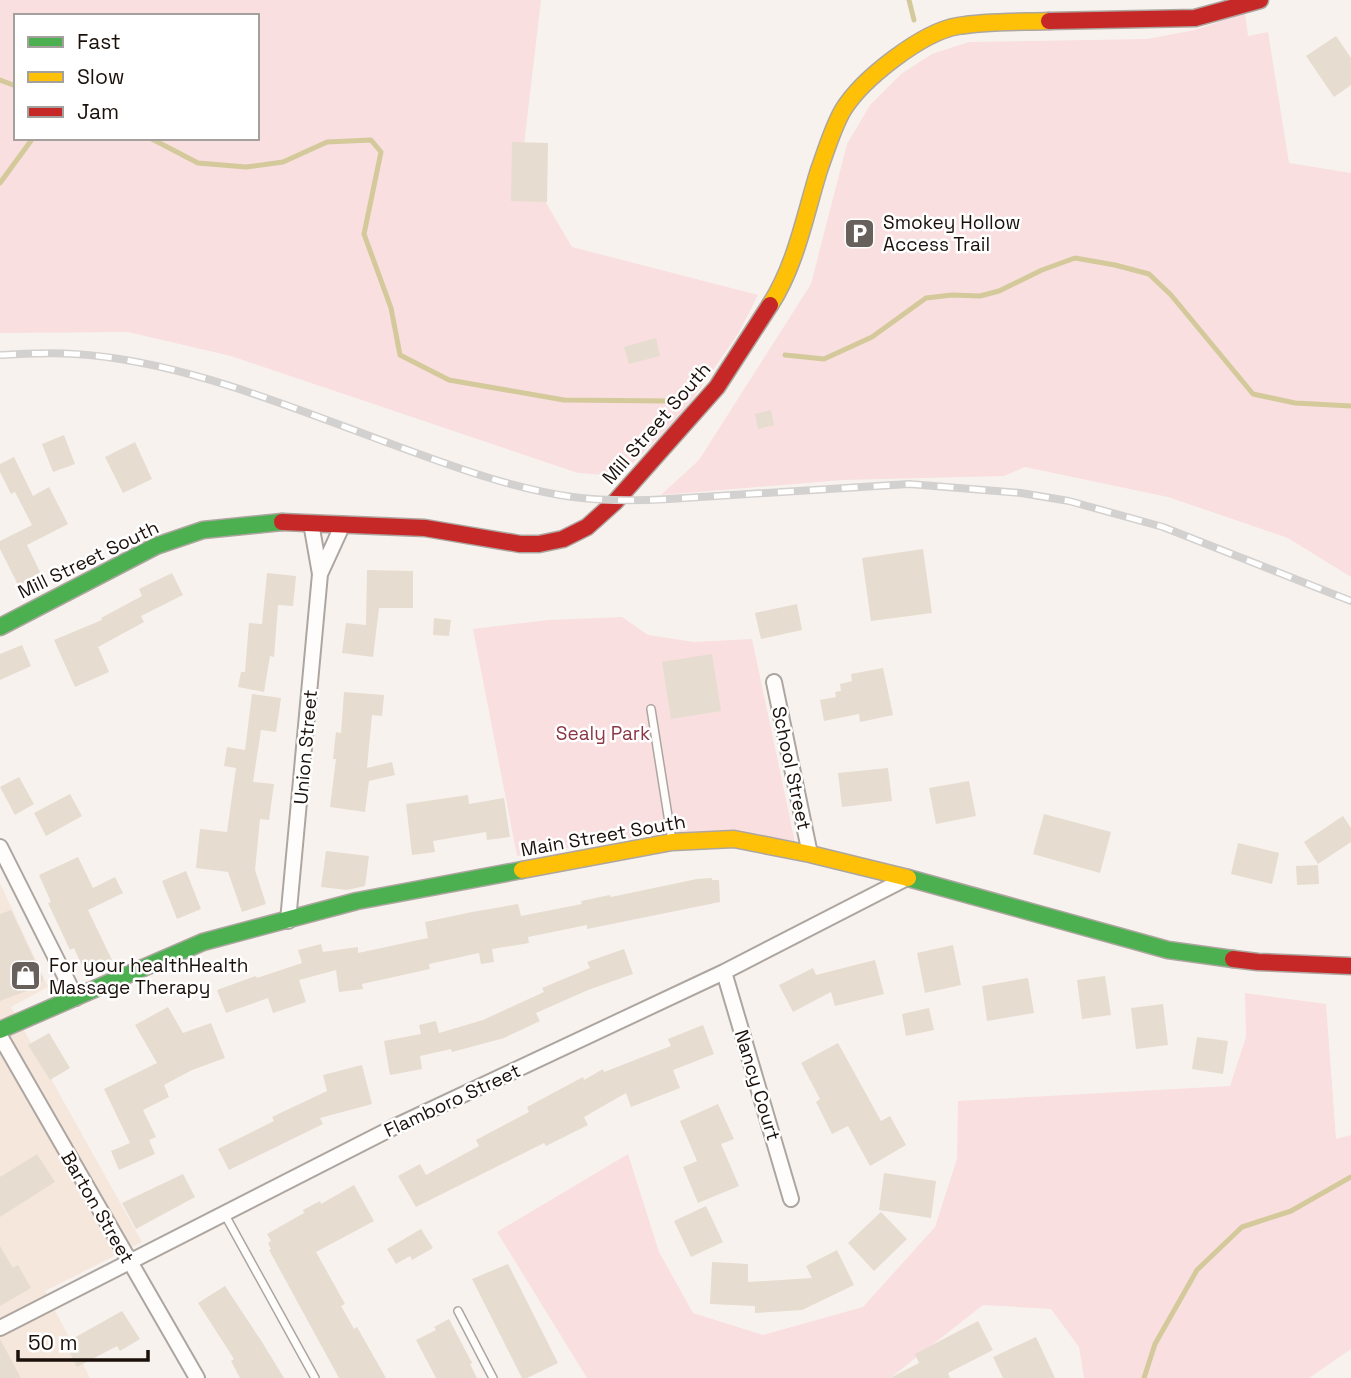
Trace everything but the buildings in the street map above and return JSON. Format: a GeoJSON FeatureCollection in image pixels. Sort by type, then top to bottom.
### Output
{"type":"FeatureCollection","features":[{"type":"Feature","properties":{"kind":"main road","name":"Mill Street South"},"geometry":{"type":"LineString","coordinates":[[0,627],[156,546],[203,530],[281,522],[425,528],[520,544],[539,544],[563,539],[587,527],[615,502],[717,387],[777,294],[794,255],[820,169],[843,110],[895,57],[928,37],[957,26],[1195,19],[1260,0]]}},
{"type":"Feature","properties":{"kind":"main road","name":"Main Street South"},"geometry":{"type":"LineString","coordinates":[[0,1030],[203,942],[357,901],[672,842],[734,839],[907,878],[1168,950],[1258,962],[1351,965]]}},
{"type":"Feature","properties":{"kind":"street","name":"Union Street"},"geometry":{"type":"LineString","coordinates":[[288,921],[320,574],[311,523]]}},
{"type":"Feature","properties":{"kind":"street","name":"Union Street"},"geometry":{"type":"LineString","coordinates":[[320,574],[344,524]]}},
{"type":"Feature","properties":{"kind":"street","name":"School Street"},"geometry":{"type":"LineString","coordinates":[[774,682],[810,854]]}},
{"type":"Feature","properties":{"kind":"street"},"geometry":{"type":"LineString","coordinates":[[0,847],[4,864],[76,998]]}},
{"type":"Feature","properties":{"kind":"street","name":"Flamboro Street"},"geometry":{"type":"LineString","coordinates":[[0,1328],[394,1127],[724,972],[907,878]]}},
{"type":"Feature","properties":{"kind":"street","name":"Nancy Court"},"geometry":{"type":"LineString","coordinates":[[724,972],[791,1199]]}},
{"type":"Feature","properties":{"kind":"street","name":"Barton Street"},"geometry":{"type":"LineString","coordinates":[[0,1037],[197,1378]]}},
{"type":"Feature","properties":{"kind":"lane"},"geometry":{"type":"LineString","coordinates":[[651,709],[672,842]]}},
{"type":"Feature","properties":{"kind":"lane"},"geometry":{"type":"LineString","coordinates":[[225,1214],[315,1378]]}},
{"type":"Feature","properties":{"kind":"lane"},"geometry":{"type":"LineString","coordinates":[[458,1311],[493,1378]]}},
{"type":"Feature","properties":{"kind":"shaded area"},"geometry":{"type":"Polygon","coordinates":[[[0,883],[48,987],[11,1007],[142,1242],[45,1291],[90,1378],[0,1378],[0,883]]]}},
{"type":"Feature","properties":{"kind":"green space"},"geometry":{"type":"Polygon","coordinates":[[[0,0],[541,0],[522,162],[572,247],[758,295],[738,334],[683,413],[620,476],[578,473],[231,356],[128,332],[0,333],[0,0]]]}},
{"type":"Feature","properties":{"kind":"green space"},"geometry":{"type":"Polygon","coordinates":[[[1245,13],[1248,36],[1268,32],[1289,163],[1351,173],[1351,577],[1288,538],[1168,497],[1025,467],[1004,476],[842,480],[661,495],[699,460],[811,284],[847,144],[870,105],[901,74],[932,54],[969,42],[1147,39],[1195,30],[1245,13]]]}},
{"type":"Feature","properties":{"kind":"green space","name":"Sealy Park"},"geometry":{"type":"Polygon","coordinates":[[[622,617],[648,635],[694,642],[752,639],[795,842],[664,833],[517,856],[473,629],[549,620],[622,617]]]}},
{"type":"Feature","properties":{"kind":"green space"},"geometry":{"type":"Polygon","coordinates":[[[1245,993],[1326,1004],[1336,1139],[1351,1135],[1351,1349],[1309,1378],[1084,1378],[1079,1347],[1051,1309],[983,1305],[890,1378],[587,1378],[497,1232],[628,1154],[659,1252],[693,1313],[763,1335],[863,1307],[935,1227],[957,1159],[958,1101],[1230,1086],[1246,1037],[1245,993]]]}},
{"type":"Feature","properties":{"kind":"waterway"},"geometry":{"type":"LineString","coordinates":[[909,0],[914,20]]}},
{"type":"Feature","properties":{"kind":"waterway"},"geometry":{"type":"LineString","coordinates":[[0,80],[14,85]]}},
{"type":"Feature","properties":{"kind":"waterway"},"geometry":{"type":"LineString","coordinates":[[0,183],[32,140]]}},
{"type":"Feature","properties":{"kind":"waterway"},"geometry":{"type":"LineString","coordinates":[[154,140],[198,163],[246,167],[283,162],[327,142],[371,140],[381,152],[364,234],[391,308],[400,355],[449,380],[564,400],[668,401]]}},
{"type":"Feature","properties":{"kind":"waterway"},"geometry":{"type":"LineString","coordinates":[[785,355],[824,359],[872,337],[926,298],[980,296],[999,291],[1042,270],[1075,258],[1149,274],[1171,295],[1253,394],[1295,403],[1351,406]]}},
{"type":"Feature","properties":{"kind":"waterway"},"geometry":{"type":"LineString","coordinates":[[1144,1378],[1155,1344],[1197,1270],[1242,1227],[1291,1211],[1351,1177]]}},
{"type":"Feature","properties":{"kind":"railway"},"geometry":{"type":"LineString","coordinates":[[0,355],[74,354],[158,366],[284,404],[488,477],[573,497],[657,500],[909,484],[1021,493],[1069,501],[1163,527],[1351,601]]}},
{"type":"Feature","properties":{"kind":"traffic: fast"},"geometry":{"type":"LineString","coordinates":[[0,627],[156,546],[203,530],[282,522]]}},
{"type":"Feature","properties":{"kind":"traffic: fast"},"geometry":{"type":"LineString","coordinates":[[0,1030],[203,942],[357,901],[522,870]]}},
{"type":"Feature","properties":{"kind":"traffic: fast"},"geometry":{"type":"LineString","coordinates":[[908,878],[1168,950],[1233,959]]}},
{"type":"Feature","properties":{"kind":"traffic: slow"},"geometry":{"type":"LineString","coordinates":[[770,305],[793,257],[836,124],[843,110],[864,85],[911,47],[944,30],[980,23],[1049,21]]}},
{"type":"Feature","properties":{"kind":"traffic: slow"},"geometry":{"type":"LineString","coordinates":[[522,870],[672,842],[734,839],[908,878]]}},
{"type":"Feature","properties":{"kind":"traffic: jam"},"geometry":{"type":"LineString","coordinates":[[1049,21],[1195,18],[1260,0]]}},
{"type":"Feature","properties":{"kind":"traffic: jam"},"geometry":{"type":"LineString","coordinates":[[282,522],[425,528],[520,544],[539,544],[563,539],[587,527],[615,502],[717,387],[770,305]]}},
{"type":"Feature","properties":{"kind":"traffic: jam"},"geometry":{"type":"LineString","coordinates":[[1233,959],[1351,966]]}},
{"type":"Feature","properties":{"kind":"place","name":"Smokey Hollow Access Trail"},"geometry":{"type":"Point","coordinates":[860,233]}},
{"type":"Feature","properties":{"kind":"place","name":"For your healthHealth Massage Therapy"},"geometry":{"type":"Point","coordinates":[26,976]}}]}
